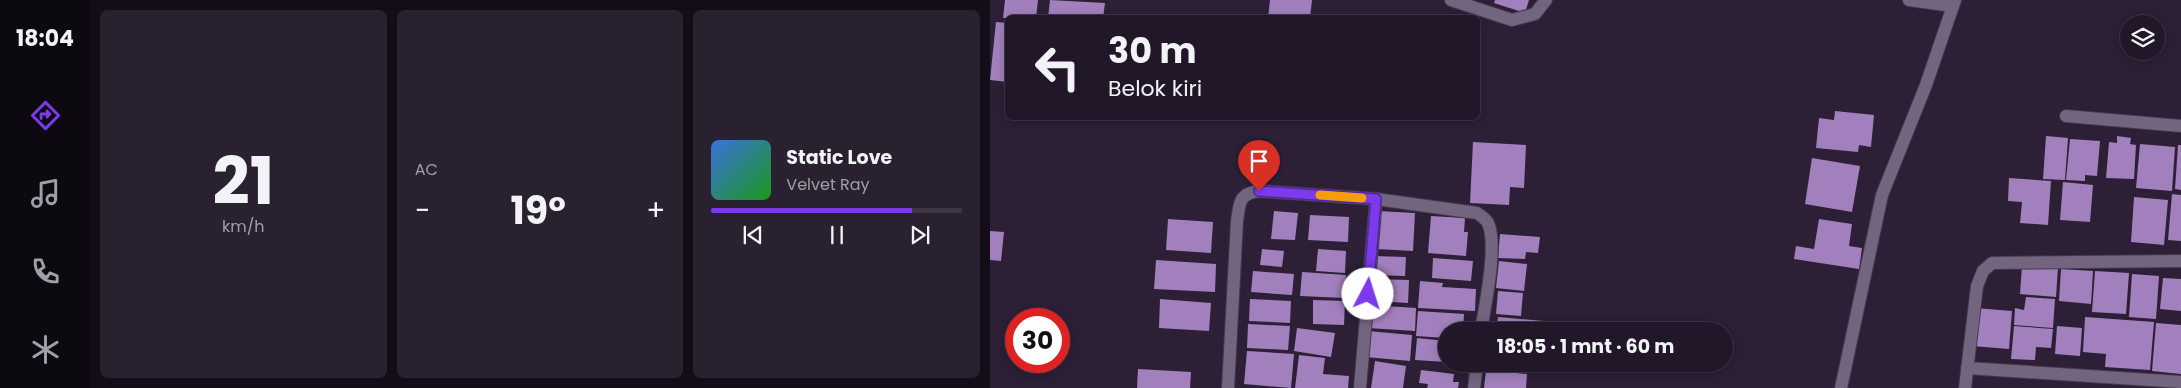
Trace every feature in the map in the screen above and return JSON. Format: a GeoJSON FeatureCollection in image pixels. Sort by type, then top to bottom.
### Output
{"type":"FeatureCollection","features":[{"type":"Feature","properties":{"kind":"street"},"geometry":{"type":"LineString","coordinates":[[1451,0],[1512,20],[1535,14],[1546,0]]}},
{"type":"Feature","properties":{"kind":"street"},"geometry":{"type":"LineString","coordinates":[[1841,388],[1882,195],[1926,85],[1954,3],[1909,0]]}},
{"type":"Feature","properties":{"kind":"street"},"geometry":{"type":"LineString","coordinates":[[2066,116],[2181,126]]}},
{"type":"Feature","properties":{"kind":"street"},"geometry":{"type":"LineString","coordinates":[[1228,388],[1237,221],[1240,203],[1244,194],[1259,191],[1376,199],[1477,213],[1487,221],[1491,232],[1491,255],[1482,322]]}},
{"type":"Feature","properties":{"kind":"street"},"geometry":{"type":"LineString","coordinates":[[1360,388],[1376,199]]}},
{"type":"Feature","properties":{"kind":"street"},"geometry":{"type":"LineString","coordinates":[[1966,388],[1980,276],[1992,263],[2181,261]]}},
{"type":"Feature","properties":{"kind":"street"},"geometry":{"type":"LineString","coordinates":[[1967,368],[2181,382]]}},
{"type":"Feature","properties":{"kind":"street"},"geometry":{"type":"LineString","coordinates":[[1474,388],[1476,372]]}},
{"type":"Feature","properties":{"kind":"building"},"geometry":{"type":"Polygon","coordinates":[[[1005,0],[1038,0],[1036,15],[1005,15],[1005,18],[1003,18],[1005,0]]]}},
{"type":"Feature","properties":{"kind":"building"},"geometry":{"type":"Polygon","coordinates":[[[1050,0],[1105,3],[1103,15],[1048,15],[1050,0]]]}},
{"type":"Feature","properties":{"kind":"building"},"geometry":{"type":"Polygon","coordinates":[[[1270,0],[1312,0],[1310,15],[1268,15],[1270,0]]]}},
{"type":"Feature","properties":{"kind":"building"},"geometry":{"type":"Polygon","coordinates":[[[1495,0],[1529,0],[1525,13],[1494,3],[1495,0]]]}},
{"type":"Feature","properties":{"kind":"building"},"geometry":{"type":"Polygon","coordinates":[[[996,22],[1005,23],[1005,82],[990,80],[996,22]]]}},
{"type":"Feature","properties":{"kind":"building"},"geometry":{"type":"Polygon","coordinates":[[[1835,111],[1874,115],[1871,147],[1859,145],[1858,152],[1816,148],[1819,118],[1834,120],[1835,111]]]}},
{"type":"Feature","properties":{"kind":"building"},"geometry":{"type":"Polygon","coordinates":[[[2046,136],[2068,138],[2065,180],[2043,179],[2046,136]]]}},
{"type":"Feature","properties":{"kind":"building"},"geometry":{"type":"Polygon","coordinates":[[[2117,136],[2131,138],[2130,144],[2136,145],[2134,179],[2106,178],[2109,142],[2117,143],[2117,136]]]}},
{"type":"Feature","properties":{"kind":"building"},"geometry":{"type":"Polygon","coordinates":[[[2070,139],[2100,141],[2097,176],[2085,175],[2085,181],[2066,180],[2070,139]]]}},
{"type":"Feature","properties":{"kind":"building"},"geometry":{"type":"Polygon","coordinates":[[[1473,142],[1526,145],[1524,188],[1510,187],[1509,205],[1470,203],[1473,142]]]}},
{"type":"Feature","properties":{"kind":"building"},"geometry":{"type":"Polygon","coordinates":[[[2140,144],[2175,147],[2172,191],[2136,188],[2140,144]]]}},
{"type":"Feature","properties":{"kind":"building"},"geometry":{"type":"Polygon","coordinates":[[[2178,145],[2181,145],[2181,190],[2175,189],[2178,145]]]}},
{"type":"Feature","properties":{"kind":"building"},"geometry":{"type":"Polygon","coordinates":[[[1812,158],[1860,166],[1852,212],[1805,204],[1812,158]]]}},
{"type":"Feature","properties":{"kind":"building"},"geometry":{"type":"Polygon","coordinates":[[[2009,178],[2051,181],[2048,225],[2020,223],[2022,202],[2008,201],[2009,178]]]}},
{"type":"Feature","properties":{"kind":"building"},"geometry":{"type":"Polygon","coordinates":[[[2063,182],[2093,185],[2090,222],[2060,220],[2063,182]]]}},
{"type":"Feature","properties":{"kind":"building"},"geometry":{"type":"Polygon","coordinates":[[[2172,194],[2181,195],[2181,241],[2168,240],[2172,194]]]}},
{"type":"Feature","properties":{"kind":"building"},"geometry":{"type":"Polygon","coordinates":[[[2134,197],[2168,200],[2164,245],[2131,242],[2134,197]]]}},
{"type":"Feature","properties":{"kind":"building"},"geometry":{"type":"Polygon","coordinates":[[[1274,211],[1298,213],[1295,240],[1271,239],[1274,211]]]}},
{"type":"Feature","properties":{"kind":"building"},"geometry":{"type":"Polygon","coordinates":[[[1378,211],[1415,213],[1413,251],[1376,249],[1378,211]]]}},
{"type":"Feature","properties":{"kind":"building"},"geometry":{"type":"Polygon","coordinates":[[[1310,215],[1349,217],[1348,242],[1308,240],[1310,215]]]}},
{"type":"Feature","properties":{"kind":"building"},"geometry":{"type":"Polygon","coordinates":[[[1431,216],[1465,218],[1464,232],[1468,232],[1466,256],[1428,253],[1431,216]]]}},
{"type":"Feature","properties":{"kind":"building"},"geometry":{"type":"Polygon","coordinates":[[[1168,219],[1213,222],[1211,253],[1166,250],[1168,219]]]}},
{"type":"Feature","properties":{"kind":"building"},"geometry":{"type":"Polygon","coordinates":[[[1819,219],[1852,224],[1849,246],[1862,248],[1859,269],[1794,259],[1796,246],[1814,249],[1819,219]]]}},
{"type":"Feature","properties":{"kind":"building"},"geometry":{"type":"Polygon","coordinates":[[[990,231],[1004,232],[1001,261],[990,260],[990,231]]]}},
{"type":"Feature","properties":{"kind":"building"},"geometry":{"type":"Polygon","coordinates":[[[1500,234],[1540,237],[1538,253],[1526,252],[1525,259],[1498,258],[1500,234]]]}},
{"type":"Feature","properties":{"kind":"building"},"geometry":{"type":"Polygon","coordinates":[[[1262,249],[1284,251],[1282,267],[1260,265],[1262,249]]]}},
{"type":"Feature","properties":{"kind":"building"},"geometry":{"type":"Polygon","coordinates":[[[1318,249],[1346,251],[1345,273],[1316,271],[1318,249]]]}},
{"type":"Feature","properties":{"kind":"building"},"geometry":{"type":"Polygon","coordinates":[[[1374,256],[1406,257],[1405,276],[1373,275],[1374,256]]]}},
{"type":"Feature","properties":{"kind":"building"},"geometry":{"type":"Polygon","coordinates":[[[1433,258],[1473,261],[1471,281],[1432,278],[1433,258]]]}},
{"type":"Feature","properties":{"kind":"building"},"geometry":{"type":"Polygon","coordinates":[[[1156,260],[1216,264],[1215,292],[1154,289],[1156,260]]]}},
{"type":"Feature","properties":{"kind":"building"},"geometry":{"type":"Polygon","coordinates":[[[1499,261],[1527,264],[1524,291],[1496,288],[1499,261]]]}},
{"type":"Feature","properties":{"kind":"building"},"geometry":{"type":"Polygon","coordinates":[[[2022,266],[2058,268],[2056,297],[2020,294],[2022,266]]]}},
{"type":"Feature","properties":{"kind":"building"},"geometry":{"type":"Polygon","coordinates":[[[2061,269],[2093,271],[2091,304],[2059,301],[2061,269]]]}},
{"type":"Feature","properties":{"kind":"building"},"geometry":{"type":"Polygon","coordinates":[[[1253,271],[1294,274],[1292,295],[1251,292],[1253,271]]]}},
{"type":"Feature","properties":{"kind":"building"},"geometry":{"type":"Polygon","coordinates":[[[2095,271],[2129,273],[2126,314],[2092,312],[2095,271]]]}},
{"type":"Feature","properties":{"kind":"building"},"geometry":{"type":"Polygon","coordinates":[[[1302,272],[1346,275],[1345,298],[1300,296],[1302,272]]]}},
{"type":"Feature","properties":{"kind":"building"},"geometry":{"type":"Polygon","coordinates":[[[2132,274],[2159,276],[2156,319],[2129,317],[2132,274]]]}},
{"type":"Feature","properties":{"kind":"building"},"geometry":{"type":"Polygon","coordinates":[[[2163,278],[2181,279],[2181,311],[2160,309],[2163,278]]]}},
{"type":"Feature","properties":{"kind":"building"},"geometry":{"type":"Polygon","coordinates":[[[1375,279],[1409,280],[1408,303],[1374,301],[1375,279]]]}},
{"type":"Feature","properties":{"kind":"building"},"geometry":{"type":"Polygon","coordinates":[[[1420,281],[1443,283],[1442,287],[1476,289],[1475,311],[1418,308],[1420,281]]]}},
{"type":"Feature","properties":{"kind":"building"},"geometry":{"type":"Polygon","coordinates":[[[1498,291],[1523,293],[1521,316],[1496,314],[1498,291]]]}},
{"type":"Feature","properties":{"kind":"building"},"geometry":{"type":"Polygon","coordinates":[[[2026,297],[2055,299],[2053,328],[2014,325],[2015,308],[2024,310],[2026,297]]]}},
{"type":"Feature","properties":{"kind":"building"},"geometry":{"type":"Polygon","coordinates":[[[1160,299],[1211,303],[1209,331],[1159,328],[1160,299]]]}},
{"type":"Feature","properties":{"kind":"building"},"geometry":{"type":"Polygon","coordinates":[[[1250,299],[1291,301],[1290,323],[1249,321],[1250,299]]]}},
{"type":"Feature","properties":{"kind":"building"},"geometry":{"type":"Polygon","coordinates":[[[1313,300],[1345,301],[1344,325],[1313,324],[1313,300]]]}},
{"type":"Feature","properties":{"kind":"building"},"geometry":{"type":"Polygon","coordinates":[[[1370,305],[1416,308],[1415,331],[1368,328],[1370,305]]]}},
{"type":"Feature","properties":{"kind":"building"},"geometry":{"type":"Polygon","coordinates":[[[1975,308],[2012,311],[2009,349],[1972,346],[1975,308]]]}},
{"type":"Feature","properties":{"kind":"building"},"geometry":{"type":"Polygon","coordinates":[[[1418,311],[1464,314],[1464,322],[1438,322],[1438,337],[1416,336],[1418,311]]]}},
{"type":"Feature","properties":{"kind":"building"},"geometry":{"type":"Polygon","coordinates":[[[1498,317],[1544,321],[1544,322],[1497,322],[1498,317]]]}},
{"type":"Feature","properties":{"kind":"building"},"geometry":{"type":"Polygon","coordinates":[[[2085,317],[2154,322],[2150,370],[2105,367],[2106,354],[2083,352],[2085,317]]]}},
{"type":"Feature","properties":{"kind":"building"},"geometry":{"type":"Polygon","coordinates":[[[2156,323],[2181,325],[2181,374],[2152,371],[2156,323]]]}},
{"type":"Feature","properties":{"kind":"building"},"geometry":{"type":"Polygon","coordinates":[[[1248,324],[1290,326],[1288,350],[1247,348],[1248,324]]]}},
{"type":"Feature","properties":{"kind":"building"},"geometry":{"type":"Polygon","coordinates":[[[2014,326],[2053,329],[2051,348],[2036,347],[2035,360],[2011,359],[2014,326]]]}},
{"type":"Feature","properties":{"kind":"building"},"geometry":{"type":"Polygon","coordinates":[[[2057,326],[2082,328],[2080,356],[2055,354],[2057,326]]]}},
{"type":"Feature","properties":{"kind":"building"},"geometry":{"type":"Polygon","coordinates":[[[1297,328],[1335,333],[1331,357],[1294,351],[1297,328]]]}},
{"type":"Feature","properties":{"kind":"building"},"geometry":{"type":"Polygon","coordinates":[[[1368,331],[1412,335],[1410,361],[1366,357],[1368,331]]]}},
{"type":"Feature","properties":{"kind":"building"},"geometry":{"type":"Polygon","coordinates":[[[1417,338],[1438,340],[1438,361],[1415,360],[1417,338]]]}},
{"type":"Feature","properties":{"kind":"building"},"geometry":{"type":"Polygon","coordinates":[[[1247,351],[1294,354],[1291,388],[1244,384],[1247,351]]]}},
{"type":"Feature","properties":{"kind":"building"},"geometry":{"type":"Polygon","coordinates":[[[1299,355],[1325,358],[1323,374],[1349,376],[1348,388],[1295,388],[1299,355]]]}},
{"type":"Feature","properties":{"kind":"building"},"geometry":{"type":"Polygon","coordinates":[[[1375,361],[1406,366],[1403,388],[1371,388],[1375,361]]]}},
{"type":"Feature","properties":{"kind":"building"},"geometry":{"type":"Polygon","coordinates":[[[1138,369],[1191,372],[1190,388],[1137,388],[1138,369]]]}},
{"type":"Feature","properties":{"kind":"building"},"geometry":{"type":"Polygon","coordinates":[[[1421,370],[1454,374],[1453,382],[1459,382],[1458,388],[1427,388],[1428,384],[1419,383],[1421,370]]]}},
{"type":"Feature","properties":{"kind":"building"},"geometry":{"type":"Polygon","coordinates":[[[1486,372],[1527,374],[1526,388],[1484,388],[1486,372]]]}},
{"type":"Feature","properties":{"kind":"slow traffic"},"geometry":{"type":"LineString","coordinates":[[1320,195],[1362,198]]}},
{"type":"Feature","properties":{"kind":"route"},"geometry":{"type":"LineString","coordinates":[[1259,191],[1376,199],[1368,294]]}}]}
